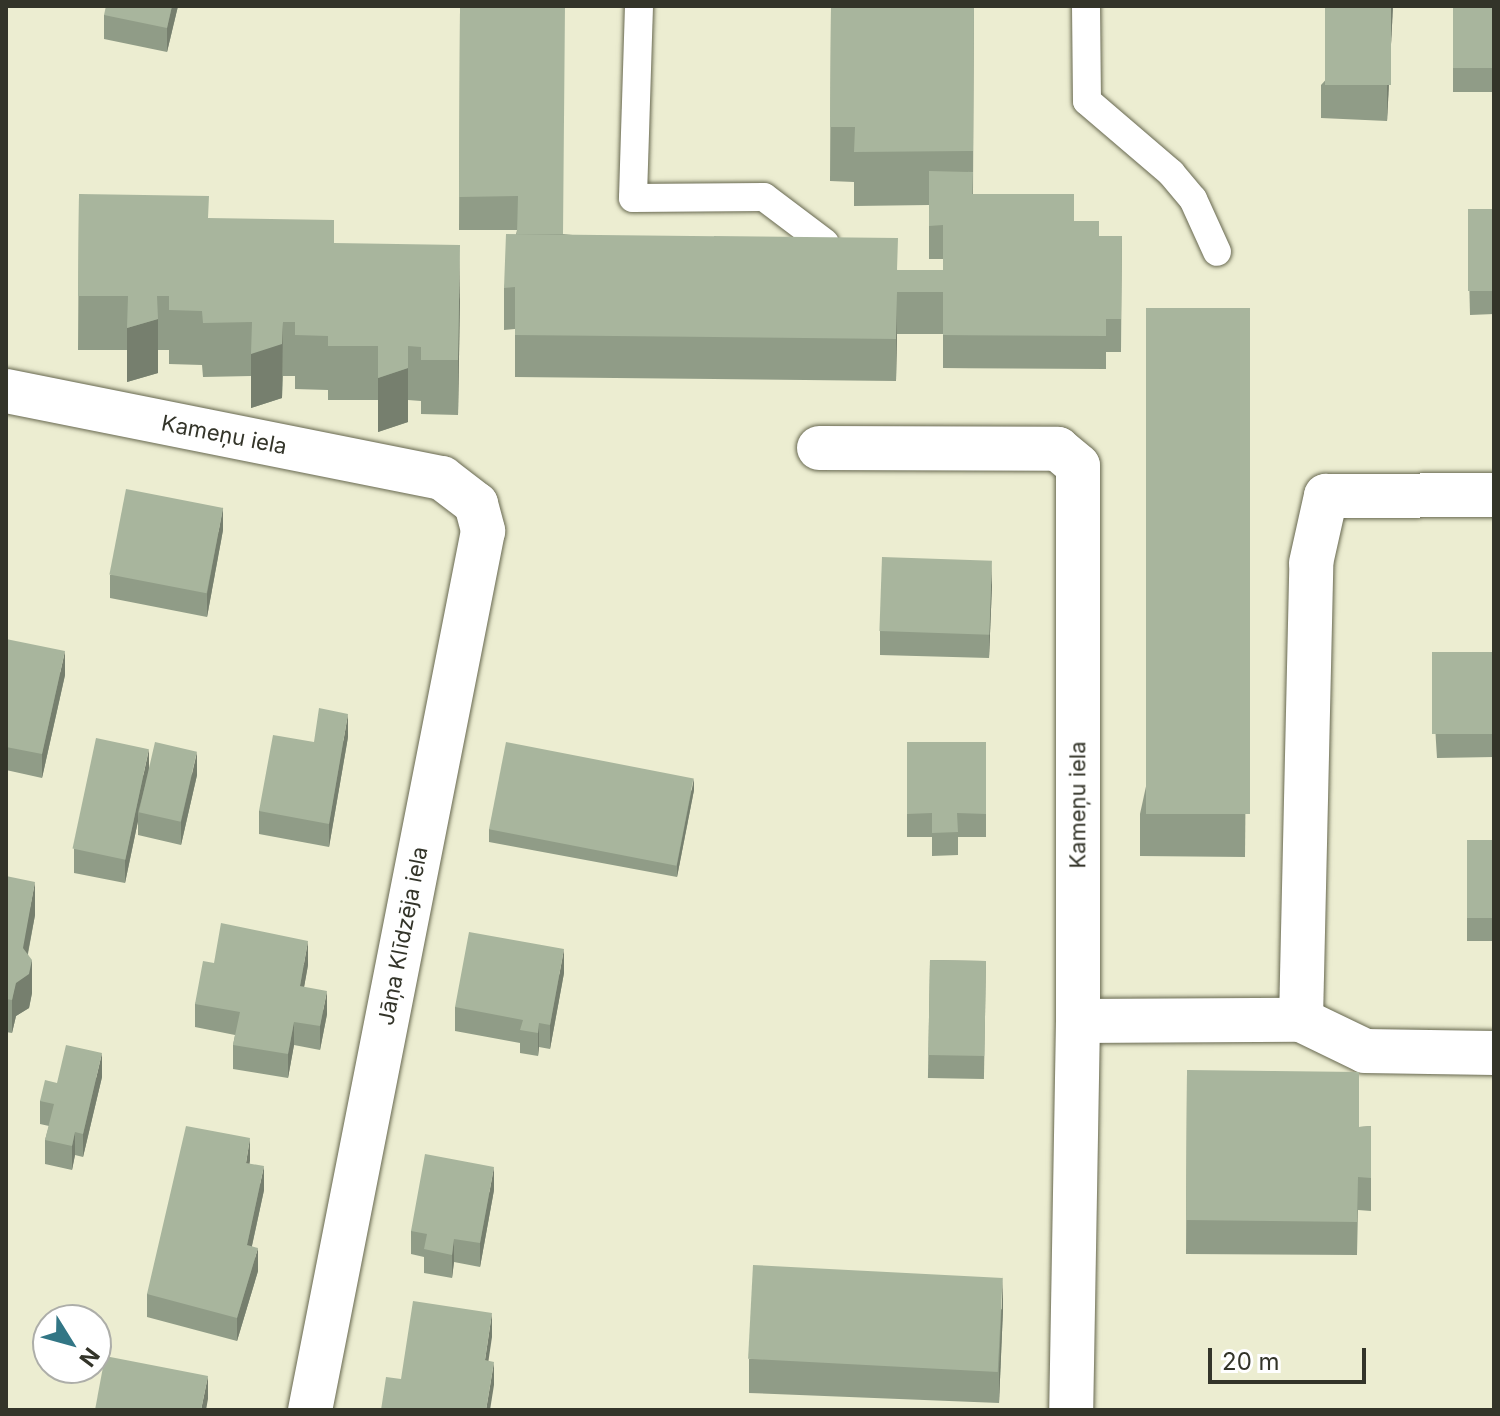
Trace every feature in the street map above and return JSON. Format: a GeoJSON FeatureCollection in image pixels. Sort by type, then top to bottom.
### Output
{"type":"FeatureCollection","features":[{"type":"Feature","properties":{"kind":"street","name":"Kameņu iela"},"geometry":{"type":"LineString","coordinates":[[6,391],[442,478]]}},
{"type":"Feature","properties":{"kind":"street","name":"Kameņu iela"},"geometry":{"type":"LineString","coordinates":[[819,448],[1058,449],[1078,466],[1078,1021],[1071,1410]]}},
{"type":"Feature","properties":{"kind":"street","name":"Jāņa Klīdzēja iela"},"geometry":{"type":"LineString","coordinates":[[310,1410],[483,531],[476,504],[442,478]]}},
{"type":"Feature","properties":{"kind":"street"},"geometry":{"type":"LineString","coordinates":[[1301,1020],[1311,563],[1326,496],[1494,495]]}},
{"type":"Feature","properties":{"kind":"street"},"geometry":{"type":"LineString","coordinates":[[1078,1021],[1301,1020],[1365,1051],[1494,1053]]}},
{"type":"Feature","properties":{"kind":"lane"},"geometry":{"type":"LineString","coordinates":[[639,6],[633,198],[764,197],[825,243]]}},
{"type":"Feature","properties":{"kind":"lane"},"geometry":{"type":"LineString","coordinates":[[1086,6],[1087,101],[1171,173],[1193,199],[1217,252]]}},
{"type":"Feature","properties":{"kind":"building"},"geometry":{"type":"Polygon","coordinates":[[[106,6],[172,6],[167,28],[104,15],[106,6]]]}},
{"type":"Feature","properties":{"kind":"building"},"geometry":{"type":"Polygon","coordinates":[[[460,6],[565,6],[563,234],[517,234],[518,196],[459,197],[460,6]]]}},
{"type":"Feature","properties":{"kind":"building"},"geometry":{"type":"Polygon","coordinates":[[[831,6],[974,6],[973,151],[854,152],[855,127],[830,127],[831,6]]]}},
{"type":"Feature","properties":{"kind":"building"},"geometry":{"type":"Polygon","coordinates":[[[1325,6],[1391,6],[1391,85],[1325,85],[1325,6]]]}},
{"type":"Feature","properties":{"kind":"building"},"geometry":{"type":"Polygon","coordinates":[[[1453,6],[1494,6],[1494,68],[1453,68],[1453,6]]]}},
{"type":"Feature","properties":{"kind":"building"},"geometry":{"type":"Polygon","coordinates":[[[929,171],[973,172],[972,194],[1074,194],[1074,221],[1099,221],[1099,236],[1122,236],[1121,319],[1106,319],[1106,336],[943,335],[943,225],[929,226],[929,171]]]}},
{"type":"Feature","properties":{"kind":"building"},"geometry":{"type":"Polygon","coordinates":[[[79,194],[209,196],[208,218],[334,220],[334,243],[460,245],[458,360],[421,360],[421,347],[408,346],[408,368],[378,378],[378,346],[328,346],[328,336],[295,335],[295,322],[283,322],[282,344],[251,354],[252,322],[203,323],[202,311],[169,310],[169,296],[157,296],[158,319],[127,328],[128,296],[78,296],[79,194]]]}},
{"type":"Feature","properties":{"kind":"building"},"geometry":{"type":"Polygon","coordinates":[[[1468,209],[1494,209],[1494,291],[1468,291],[1468,209]]]}},
{"type":"Feature","properties":{"kind":"building"},"geometry":{"type":"Polygon","coordinates":[[[506,234],[898,238],[897,270],[943,270],[943,292],[897,292],[896,339],[515,335],[515,287],[504,288],[506,234]]]}},
{"type":"Feature","properties":{"kind":"building"},"geometry":{"type":"Polygon","coordinates":[[[1146,308],[1250,308],[1250,814],[1146,814],[1146,308]]]}},
{"type":"Feature","properties":{"kind":"building"},"geometry":{"type":"Polygon","coordinates":[[[126,489],[223,508],[207,593],[109,574],[126,489]]]}},
{"type":"Feature","properties":{"kind":"building"},"geometry":{"type":"Polygon","coordinates":[[[882,557],[992,561],[989,635],[879,631],[882,557]]]}},
{"type":"Feature","properties":{"kind":"building"},"geometry":{"type":"Polygon","coordinates":[[[6,639],[65,651],[42,754],[6,747],[6,639]]]}},
{"type":"Feature","properties":{"kind":"building"},"geometry":{"type":"Polygon","coordinates":[[[1432,652],[1494,652],[1494,734],[1432,734],[1432,652]]]}},
{"type":"Feature","properties":{"kind":"building"},"geometry":{"type":"Polygon","coordinates":[[[319,708],[348,714],[329,824],[259,811],[273,735],[314,742],[319,708]]]}},
{"type":"Feature","properties":{"kind":"building"},"geometry":{"type":"Polygon","coordinates":[[[96,738],[149,749],[125,860],[73,849],[96,738]]]}},
{"type":"Feature","properties":{"kind":"building"},"geometry":{"type":"Polygon","coordinates":[[[155,742],[197,752],[181,822],[139,812],[155,742]]]}},
{"type":"Feature","properties":{"kind":"building"},"geometry":{"type":"Polygon","coordinates":[[[506,742],[693,778],[677,866],[489,829],[506,742]]]}},
{"type":"Feature","properties":{"kind":"building"},"geometry":{"type":"Polygon","coordinates":[[[907,742],[986,742],[986,814],[957,813],[958,832],[932,833],[932,813],[907,814],[907,742]]]}},
{"type":"Feature","properties":{"kind":"building"},"geometry":{"type":"Polygon","coordinates":[[[1467,840],[1494,840],[1494,918],[1467,918],[1467,840]]]}},
{"type":"Feature","properties":{"kind":"building"},"geometry":{"type":"Polygon","coordinates":[[[6,876],[35,882],[23,948],[32,960],[29,974],[16,983],[12,1000],[6,999],[6,876]]]}},
{"type":"Feature","properties":{"kind":"building"},"geometry":{"type":"Polygon","coordinates":[[[221,923],[308,941],[300,986],[327,991],[320,1026],[294,1022],[288,1054],[233,1045],[240,1012],[195,1004],[203,961],[214,963],[221,923]]]}},
{"type":"Feature","properties":{"kind":"building"},"geometry":{"type":"Polygon","coordinates":[[[469,932],[564,949],[550,1025],[539,1023],[538,1033],[520,1030],[523,1020],[455,1007],[469,932]]]}},
{"type":"Feature","properties":{"kind":"building"},"geometry":{"type":"Polygon","coordinates":[[[930,960],[986,961],[984,1056],[928,1055],[930,960]]]}},
{"type":"Feature","properties":{"kind":"building"},"geometry":{"type":"Polygon","coordinates":[[[66,1045],[102,1053],[83,1134],[75,1132],[72,1146],[45,1140],[54,1104],[40,1101],[45,1080],[57,1083],[66,1045]]]}},
{"type":"Feature","properties":{"kind":"building"},"geometry":{"type":"Polygon","coordinates":[[[1187,1070],[1359,1072],[1359,1127],[1371,1126],[1371,1178],[1358,1177],[1357,1222],[1186,1220],[1187,1070]]]}},
{"type":"Feature","properties":{"kind":"building"},"geometry":{"type":"Polygon","coordinates":[[[186,1126],[250,1138],[246,1163],[264,1166],[247,1245],[258,1248],[237,1318],[147,1294],[186,1126]]]}},
{"type":"Feature","properties":{"kind":"building"},"geometry":{"type":"Polygon","coordinates":[[[425,1154],[494,1167],[480,1243],[454,1239],[452,1255],[424,1249],[427,1234],[411,1231],[425,1154]]]}},
{"type":"Feature","properties":{"kind":"building"},"geometry":{"type":"Polygon","coordinates":[[[753,1265],[1003,1278],[998,1372],[748,1359],[753,1265]]]}},
{"type":"Feature","properties":{"kind":"building"},"geometry":{"type":"Polygon","coordinates":[[[413,1301],[492,1313],[485,1360],[494,1362],[486,1410],[381,1410],[386,1377],[401,1379],[413,1301]]]}},
{"type":"Feature","properties":{"kind":"building"},"geometry":{"type":"Polygon","coordinates":[[[112,1357],[208,1376],[201,1410],[95,1410],[100,1384],[112,1384],[112,1357]]]}}]}
